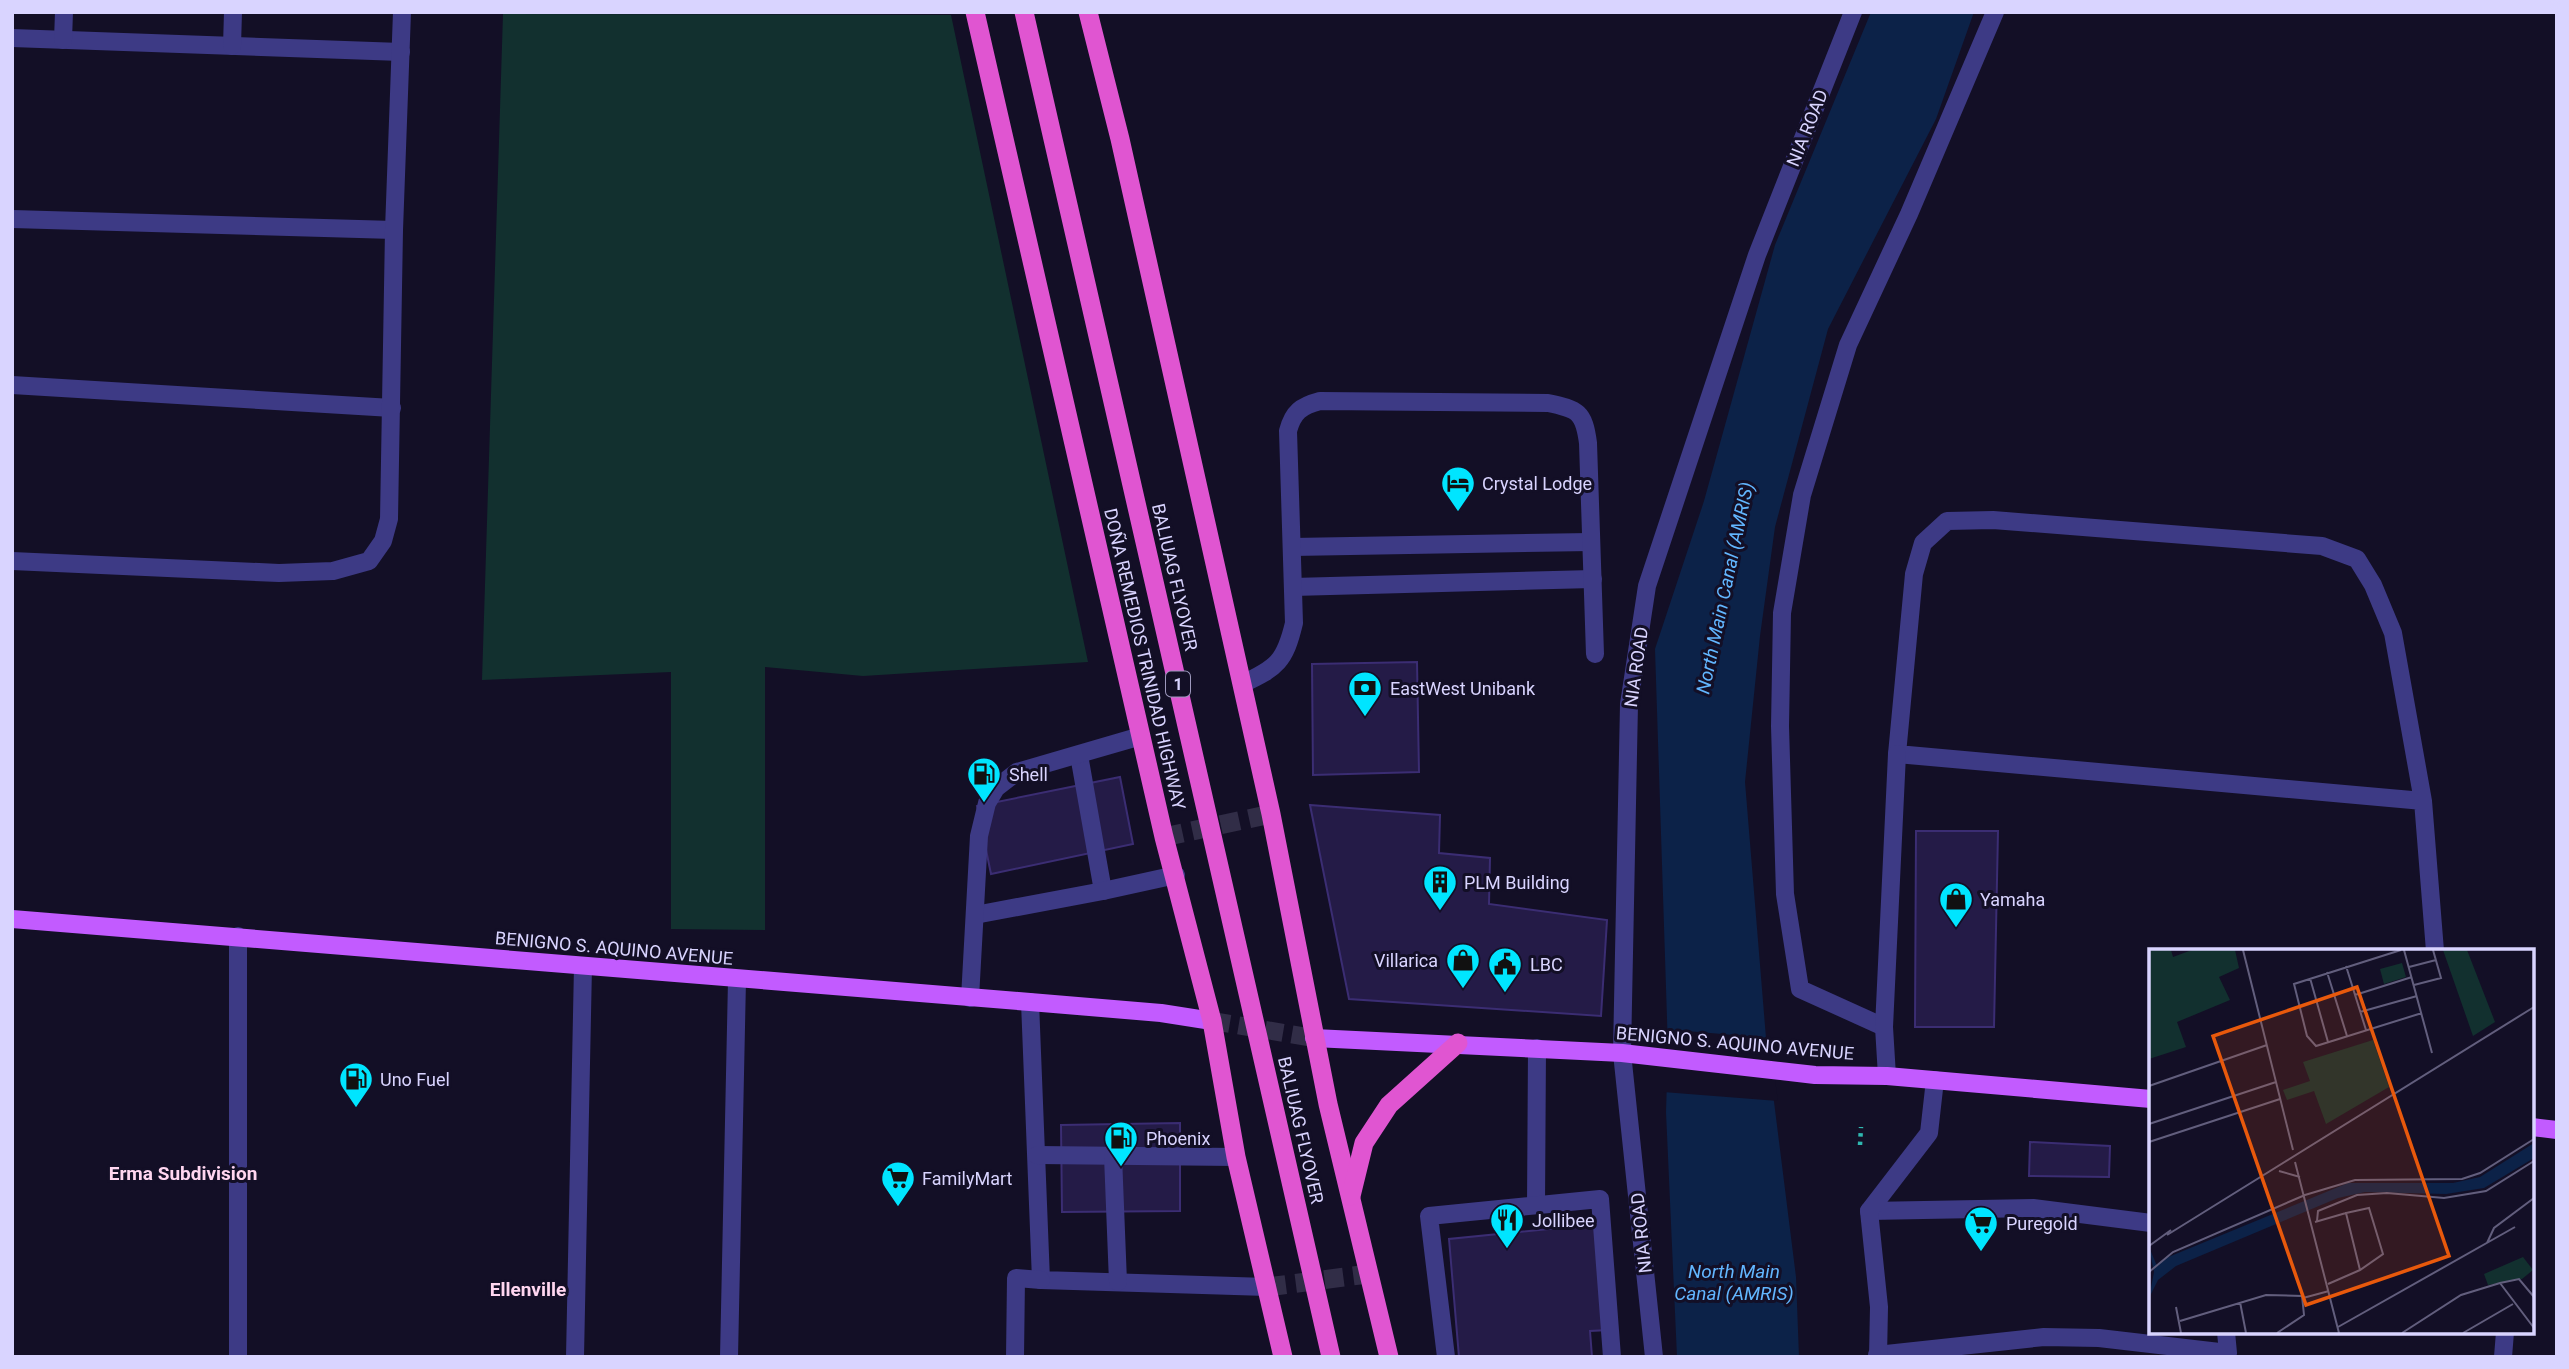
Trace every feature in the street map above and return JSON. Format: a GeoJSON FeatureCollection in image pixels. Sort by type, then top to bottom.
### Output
{"type":"FeatureCollection","features":[{"type":"Feature","properties":{"kind":"highway","name":"DOÑA REMEDIOS TRINIDAD HIGHWAY"},"geometry":{"type":"LineString","coordinates":[[975,12],[1164,837],[1212,1021],[1236,1157],[1283,1357]]}},
{"type":"Feature","properties":{"kind":"highway","name":"BALIUAG FLYOVER"},"geometry":{"type":"LineString","coordinates":[[1024,12],[1331,1357]]}},
{"type":"Feature","properties":{"kind":"highway"},"geometry":{"type":"LineString","coordinates":[[1088,12],[1123,153],[1271,814],[1314,1038],[1350,1200],[1389,1357]]}},
{"type":"Feature","properties":{"kind":"highway"},"geometry":{"type":"LineString","coordinates":[[1350,1200],[1364,1143],[1389,1105],[1458,1043]]}},
{"type":"Feature","properties":{"kind":"main road","name":"BENIGNO S. AQUINO AVENUE"},"geometry":{"type":"LineString","coordinates":[[12,919],[1161,1013],[1212,1021]]}},
{"type":"Feature","properties":{"kind":"main road","name":"BENIGNO S. AQUINO AVENUE"},"geometry":{"type":"LineString","coordinates":[[1314,1038],[1622,1053],[1815,1075],[1886,1076],[2149,1099]]}},
{"type":"Feature","properties":{"kind":"main road"},"geometry":{"type":"LineString","coordinates":[[2534,1128],[2557,1130]]}},
{"type":"Feature","properties":{"kind":"street"},"geometry":{"type":"LineString","coordinates":[[63,40],[64,12]]}},
{"type":"Feature","properties":{"kind":"street"},"geometry":{"type":"LineString","coordinates":[[232,46],[233,12]]}},
{"type":"Feature","properties":{"kind":"street"},"geometry":{"type":"LineString","coordinates":[[12,561],[279,573],[333,571],[369,561],[383,541],[389,519],[394,230],[402,12]]}},
{"type":"Feature","properties":{"kind":"street","name":"NIA ROAD"},"geometry":{"type":"LineString","coordinates":[[1654,1357],[1622,1053],[1629,704],[1647,586],[1756,255],[1853,12]]}},
{"type":"Feature","properties":{"kind":"street"},"geometry":{"type":"LineString","coordinates":[[1884,1027],[1800,989],[1785,894],[1780,726],[1782,613],[1801,495],[1847,345],[1909,214],[1995,12]]}},
{"type":"Feature","properties":{"kind":"street"},"geometry":{"type":"LineString","coordinates":[[12,38],[401,52]]}},
{"type":"Feature","properties":{"kind":"street"},"geometry":{"type":"LineString","coordinates":[[12,219],[394,230]]}},
{"type":"Feature","properties":{"kind":"street"},"geometry":{"type":"LineString","coordinates":[[12,385],[392,408]]}},
{"type":"Feature","properties":{"kind":"street"},"geometry":{"type":"LineString","coordinates":[[1242,684],[1270,671],[1281,660],[1289,645],[1294,622],[1288,432],[1292,416],[1303,405],[1320,401],[1548,402],[1568,407],[1578,413],[1585,422],[1595,654]]}},
{"type":"Feature","properties":{"kind":"street"},"geometry":{"type":"LineString","coordinates":[[1886,1076],[1884,1027],[1897,754],[1914,574],[1923,543],[1947,521],[1993,520],[2322,546],[2357,559],[2374,585],[2393,633],[2423,801],[2435,949]]}},
{"type":"Feature","properties":{"kind":"street"},"geometry":{"type":"LineString","coordinates":[[1292,547],[1591,542]]}},
{"type":"Feature","properties":{"kind":"street"},"geometry":{"type":"LineString","coordinates":[[1293,587],[1593,579]]}},
{"type":"Feature","properties":{"kind":"street"},"geometry":{"type":"LineString","coordinates":[[970,998],[979,836],[987,803],[996,788],[1017,772],[1141,736]]}},
{"type":"Feature","properties":{"kind":"street"},"geometry":{"type":"LineString","coordinates":[[1897,754],[2423,801]]}},
{"type":"Feature","properties":{"kind":"street"},"geometry":{"type":"LineString","coordinates":[[1079,755],[1104,891]]}},
{"type":"Feature","properties":{"kind":"street"},"geometry":{"type":"LineString","coordinates":[[975,915],[1176,875]]}},
{"type":"Feature","properties":{"kind":"street"},"geometry":{"type":"LineString","coordinates":[[238,936],[238,1357]]}},
{"type":"Feature","properties":{"kind":"street"},"geometry":{"type":"LineString","coordinates":[[575,1357],[583,966]]}},
{"type":"Feature","properties":{"kind":"street"},"geometry":{"type":"LineString","coordinates":[[729,1357],[737,980]]}},
{"type":"Feature","properties":{"kind":"street"},"geometry":{"type":"LineString","coordinates":[[1030,1002],[1041,1280]]}},
{"type":"Feature","properties":{"kind":"street"},"geometry":{"type":"LineString","coordinates":[[1536,1205],[1537,1048]]}},
{"type":"Feature","properties":{"kind":"street"},"geometry":{"type":"LineString","coordinates":[[1935,1080],[1929,1133],[1869,1211],[1879,1307],[1877,1356],[2044,1336],[2099,1338],[2228,1353],[2226,1334]]}},
{"type":"Feature","properties":{"kind":"street"},"geometry":{"type":"LineString","coordinates":[[1037,1155],[1236,1157]]}},
{"type":"Feature","properties":{"kind":"street"},"geometry":{"type":"LineString","coordinates":[[1113,1156],[1118,1282]]}},
{"type":"Feature","properties":{"kind":"street"},"geometry":{"type":"LineString","coordinates":[[1446,1357],[1429,1216],[1600,1199],[1612,1357]]}},
{"type":"Feature","properties":{"kind":"street"},"geometry":{"type":"LineString","coordinates":[[1869,1211],[2033,1208],[2149,1223]]}},
{"type":"Feature","properties":{"kind":"street"},"geometry":{"type":"LineString","coordinates":[[1015,1357],[1016,1278],[1267,1287]]}},
{"type":"Feature","properties":{"kind":"street"},"geometry":{"type":"LineString","coordinates":[[2503,1357],[2505,1334]]}},
{"type":"Feature","properties":{"kind":"path"},"geometry":{"type":"LineString","coordinates":[[1860,1145],[1861,1127]]}},
{"type":"Feature","properties":{"kind":"green space"},"geometry":{"type":"Polygon","coordinates":[[[503,14],[951,15],[1088,662],[863,676],[765,667],[765,930],[671,929],[671,672],[482,680],[503,14]]]}},
{"type":"Feature","properties":{"kind":"water","name":"North Main Canal (AMRIS)"},"geometry":{"type":"Polygon","coordinates":[[[1871,12],[1974,12],[1936,119],[1828,329],[1775,527],[1760,636],[1745,782],[1766,1038],[1796,1277],[1799,1357],[1677,1357],[1666,1112],[1668,1049],[1655,649],[1704,501],[1775,245],[1871,12]]]}},
{"type":"Feature","properties":{"kind":"pier"},"geometry":{"type":"Polygon","coordinates":[[[1663,1029],[1769,1038],[1778,1101],[1663,1092],[1663,1029]]]}},
{"type":"Feature","properties":{"kind":"building","name":"EastWest Unibank"},"geometry":{"type":"Polygon","coordinates":[[[1417,662],[1419,772],[1313,775],[1312,664],[1417,662]]]}},
{"type":"Feature","properties":{"kind":"building"},"geometry":{"type":"Polygon","coordinates":[[[1120,777],[1133,844],[991,874],[977,806],[1120,777]]]}},
{"type":"Feature","properties":{"kind":"building","name":"PLM Building"},"geometry":{"type":"Polygon","coordinates":[[[1310,805],[1440,815],[1439,853],[1490,858],[1489,904],[1607,920],[1601,1016],[1349,999],[1310,805]]]}},
{"type":"Feature","properties":{"kind":"building","name":"Yamaha"},"geometry":{"type":"Polygon","coordinates":[[[1916,831],[1998,831],[1994,1027],[1915,1027],[1916,831]]]}},
{"type":"Feature","properties":{"kind":"building","name":"Phoenix"},"geometry":{"type":"Polygon","coordinates":[[[1180,1123],[1180,1211],[1062,1212],[1061,1125],[1180,1123]]]}},
{"type":"Feature","properties":{"kind":"building"},"geometry":{"type":"Polygon","coordinates":[[[2030,1142],[2110,1146],[2109,1177],[2029,1176],[2030,1142]]]}},
{"type":"Feature","properties":{"kind":"building","name":"Jollibee"},"geometry":{"type":"Polygon","coordinates":[[[1599,1224],[1608,1330],[1590,1331],[1592,1357],[1459,1357],[1449,1239],[1599,1224]]]}},
{"type":"Feature","properties":{"kind":"tunnel"},"geometry":{"type":"LineString","coordinates":[[1164,837],[1271,814]]}},
{"type":"Feature","properties":{"kind":"tunnel"},"geometry":{"type":"LineString","coordinates":[[1212,1021],[1314,1038]]}},
{"type":"Feature","properties":{"kind":"tunnel"},"geometry":{"type":"LineString","coordinates":[[1267,1287],[1368,1274]]}},
{"type":"Feature","properties":{"kind":"place","name":"Crystal Lodge"},"geometry":{"type":"Point","coordinates":[1458,513]}},
{"type":"Feature","properties":{"kind":"place","name":"EastWest Unibank"},"geometry":{"type":"Point","coordinates":[1365,718]}},
{"type":"Feature","properties":{"kind":"place","name":"Shell"},"geometry":{"type":"Point","coordinates":[984,804]}},
{"type":"Feature","properties":{"kind":"place","name":"PLM Building"},"geometry":{"type":"Point","coordinates":[1440,912]}},
{"type":"Feature","properties":{"kind":"place","name":"Yamaha"},"geometry":{"type":"Point","coordinates":[1956,929]}},
{"type":"Feature","properties":{"kind":"place","name":"Villarica"},"geometry":{"type":"Point","coordinates":[1463,990]}},
{"type":"Feature","properties":{"kind":"place","name":"LBC"},"geometry":{"type":"Point","coordinates":[1505,994]}},
{"type":"Feature","properties":{"kind":"place","name":"Uno Fuel"},"geometry":{"type":"Point","coordinates":[356,1109]}},
{"type":"Feature","properties":{"kind":"place","name":"Phoenix"},"geometry":{"type":"Point","coordinates":[1121,1168]}},
{"type":"Feature","properties":{"kind":"place","name":"FamilyMart"},"geometry":{"type":"Point","coordinates":[898,1208]}},
{"type":"Feature","properties":{"kind":"place","name":"Jollibee"},"geometry":{"type":"Point","coordinates":[1507,1250]}},
{"type":"Feature","properties":{"kind":"place","name":"Puregold"},"geometry":{"type":"Point","coordinates":[1981,1253]}},
{"type":"Feature","properties":{"kind":"district","name":"Erma Subdivision"},"geometry":{"type":"Point","coordinates":[183,1173]}},
{"type":"Feature","properties":{"kind":"district","name":"Ellenville"},"geometry":{"type":"Point","coordinates":[528,1289]}}]}
